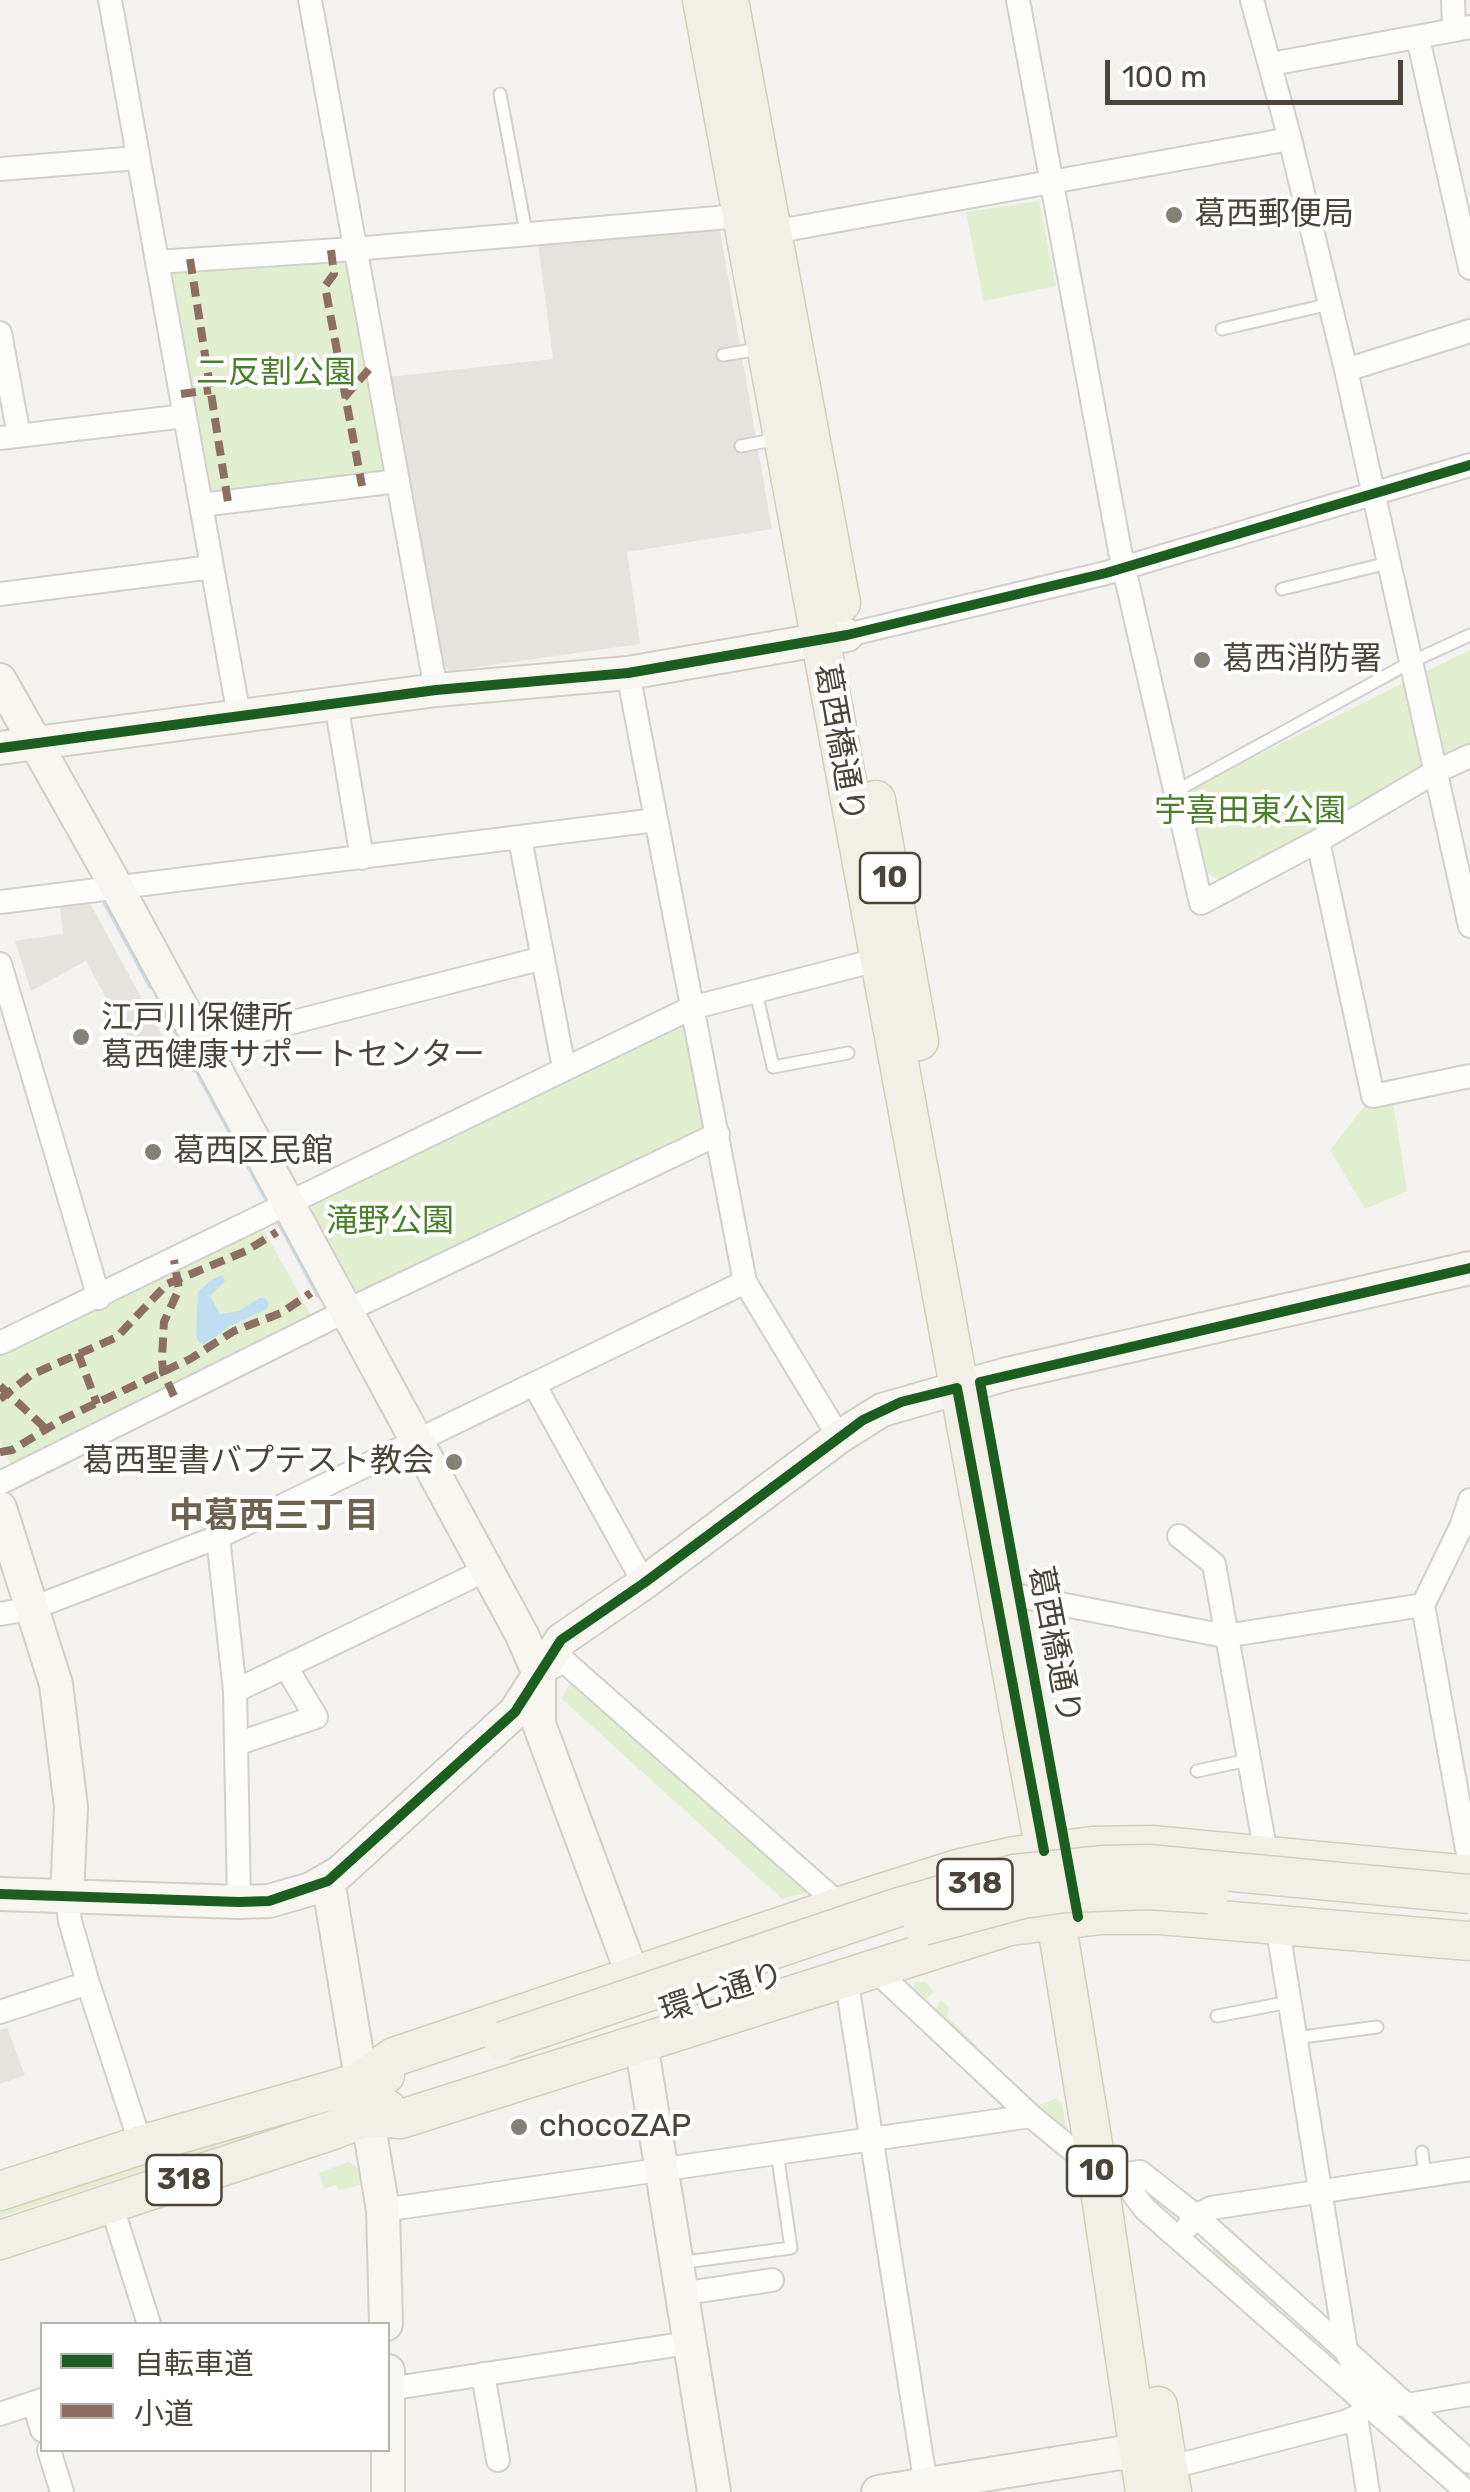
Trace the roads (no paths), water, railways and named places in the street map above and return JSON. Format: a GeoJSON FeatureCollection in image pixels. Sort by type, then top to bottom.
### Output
{"type":"FeatureCollection","features":[{"type":"Feature","properties":{"kind":"main road","name":"葛西橋通り"},"geometry":{"type":"LineString","coordinates":[[702,0],[756,224],[799,375],[878,960],[968,1385],[1019,1596],[1104,2168],[1156,2476]]}},
{"type":"Feature","properties":{"kind":"main road","name":"葛西橋通り"},"geometry":{"type":"LineString","coordinates":[[729,0],[756,224],[766,348],[782,438],[834,637],[1055,1850]]}},
{"type":"Feature","properties":{"kind":"main road"},"geometry":{"type":"LineString","coordinates":[[364,2099],[394,2056],[957,1869],[1055,1850],[1151,1845],[1470,1876]]}},
{"type":"Feature","properties":{"kind":"main road","name":"環七通り"},"geometry":{"type":"LineString","coordinates":[[507,2052],[894,1909],[1014,1874],[1104,1864],[1148,1864],[1470,1894]]}},
{"type":"Feature","properties":{"kind":"main road","name":"環七通り"},"geometry":{"type":"LineString","coordinates":[[0,2240],[112,2204],[364,2099],[507,2052],[1023,1899],[1148,1890],[1470,1919]]}},
{"type":"Feature","properties":{"kind":"main road","name":"318"},"geometry":{"type":"LineString","coordinates":[[364,2099],[401,2119],[1010,1926],[1066,1918],[1160,1915],[1470,1941]]}},
{"type":"Feature","properties":{"kind":"main road","name":"環七通り"},"geometry":{"type":"LineString","coordinates":[[0,2190],[141,2145],[364,2099]]}},
{"type":"Feature","properties":{"kind":"street"},"geometry":{"type":"LineString","coordinates":[[110,0],[239,716]]}},
{"type":"Feature","properties":{"kind":"street"},"geometry":{"type":"LineString","coordinates":[[310,0],[436,690]]}},
{"type":"Feature","properties":{"kind":"street"},"geometry":{"type":"LineString","coordinates":[[1018,0],[1124,568],[1201,903],[1470,756]]}},
{"type":"Feature","properties":{"kind":"street"},"geometry":{"type":"LineString","coordinates":[[1252,0],[1346,370],[1470,926]]}},
{"type":"Feature","properties":{"kind":"street"},"geometry":{"type":"LineString","coordinates":[[1271,64],[1462,29],[1452,0]]}},
{"type":"Feature","properties":{"kind":"street"},"geometry":{"type":"LineString","coordinates":[[1418,38],[1470,268]]}},
{"type":"Feature","properties":{"kind":"street"},"geometry":{"type":"LineString","coordinates":[[157,262],[354,249],[526,232],[756,224],[1052,182],[1290,139]]}},
{"type":"Feature","properties":{"kind":"street"},"geometry":{"type":"LineString","coordinates":[[0,170],[138,158]]}},
{"type":"Feature","properties":{"kind":"street"},"geometry":{"type":"LineString","coordinates":[[1346,370],[1470,331]]}},
{"type":"Feature","properties":{"kind":"street"},"geometry":{"type":"LineString","coordinates":[[0,333],[10,437],[185,416]]}},
{"type":"Feature","properties":{"kind":"street"},"geometry":{"type":"LineString","coordinates":[[0,748],[436,690],[628,673],[834,637],[1124,568],[1470,465]]}},
{"type":"Feature","properties":{"kind":"street"},"geometry":{"type":"LineString","coordinates":[[201,505],[398,481]]}},
{"type":"Feature","properties":{"kind":"street"},"geometry":{"type":"LineString","coordinates":[[0,594],[212,567]]}},
{"type":"Feature","properties":{"kind":"street"},"geometry":{"type":"LineString","coordinates":[[628,673],[745,1282],[839,1437]]}},
{"type":"Feature","properties":{"kind":"street"},"geometry":{"type":"LineString","coordinates":[[0,680],[288,1202],[539,1674],[539,1724],[634,1976]]}},
{"type":"Feature","properties":{"kind":"street"},"geometry":{"type":"LineString","coordinates":[[336,703],[362,858]]}},
{"type":"Feature","properties":{"kind":"street"},"geometry":{"type":"LineString","coordinates":[[0,902],[656,820]]}},
{"type":"Feature","properties":{"kind":"street"},"geometry":{"type":"LineString","coordinates":[[520,839],[564,1068]]}},
{"type":"Feature","properties":{"kind":"street"},"geometry":{"type":"LineString","coordinates":[[1318,842],[1373,1096],[1470,1076]]}},
{"type":"Feature","properties":{"kind":"street"},"geometry":{"type":"LineString","coordinates":[[200,1046],[543,958]]}},
{"type":"Feature","properties":{"kind":"street"},"geometry":{"type":"LineString","coordinates":[[0,1344],[691,1008],[878,960]]}},
{"type":"Feature","properties":{"kind":"street"},"geometry":{"type":"LineString","coordinates":[[0,964],[100,1298]]}},
{"type":"Feature","properties":{"kind":"street"},"geometry":{"type":"LineString","coordinates":[[0,1483],[346,1311],[718,1134]]}},
{"type":"Feature","properties":{"kind":"street"},"geometry":{"type":"LineString","coordinates":[[0,1894],[269,1901],[328,1881],[515,1712],[560,1640],[644,1583],[839,1437],[891,1406],[1470,1268]]}},
{"type":"Feature","properties":{"kind":"street"},"geometry":{"type":"LineString","coordinates":[[15,1612],[218,1537],[745,1282]]}},
{"type":"Feature","properties":{"kind":"street"},"geometry":{"type":"LineString","coordinates":[[535,1386],[644,1583]]}},
{"type":"Feature","properties":{"kind":"street"},"geometry":{"type":"LineString","coordinates":[[1470,1500],[1466,1526],[1423,1605],[1470,1866]]}},
{"type":"Feature","properties":{"kind":"street"},"geometry":{"type":"LineString","coordinates":[[0,1508],[15,1612],[56,1684],[71,1807],[67,1897],[70,1921],[141,2145]]}},
{"type":"Feature","properties":{"kind":"street"},"geometry":{"type":"LineString","coordinates":[[1179,1536],[1214,1564],[1266,1854]]}},
{"type":"Feature","properties":{"kind":"street"},"geometry":{"type":"LineString","coordinates":[[218,1537],[235,1692],[239,1902]]}},
{"type":"Feature","properties":{"kind":"street"},"geometry":{"type":"LineString","coordinates":[[235,1692],[486,1570]]}},
{"type":"Feature","properties":{"kind":"street"},"geometry":{"type":"LineString","coordinates":[[1019,1596],[1224,1636],[1423,1605]]}},
{"type":"Feature","properties":{"kind":"street"},"geometry":{"type":"LineString","coordinates":[[539,1674],[564,1662],[841,1906]]}},
{"type":"Feature","properties":{"kind":"street"},"geometry":{"type":"LineString","coordinates":[[236,1744],[316,1717],[286,1667]]}},
{"type":"Feature","properties":{"kind":"street"},"geometry":{"type":"LineString","coordinates":[[328,1881],[382,2210],[386,2322]]}},
{"type":"Feature","properties":{"kind":"street"},"geometry":{"type":"LineString","coordinates":[[1276,1924],[1346,2350],[1362,2410],[1368,2492]]}},
{"type":"Feature","properties":{"kind":"street"},"geometry":{"type":"LineString","coordinates":[[860,1972],[1072,2149],[1104,2168],[1362,2410],[1467,2492]]}},
{"type":"Feature","properties":{"kind":"street"},"geometry":{"type":"LineString","coordinates":[[860,1972],[872,2138],[927,2488]]}},
{"type":"Feature","properties":{"kind":"street"},"geometry":{"type":"LineString","coordinates":[[0,2012],[88,1984]]}},
{"type":"Feature","properties":{"kind":"street"},"geometry":{"type":"LineString","coordinates":[[641,2043],[714,2492]]}},
{"type":"Feature","properties":{"kind":"street"},"geometry":{"type":"LineString","coordinates":[[382,2210],[1032,2116]]}},
{"type":"Feature","properties":{"kind":"street"},"geometry":{"type":"LineString","coordinates":[[1179,2237],[1196,2216],[1211,2208],[1321,2190],[1424,2163],[1470,2168]]}},
{"type":"Feature","properties":{"kind":"street"},"geometry":{"type":"LineString","coordinates":[[1104,2168],[1140,2172],[1196,2216],[1470,2462]]}},
{"type":"Feature","properties":{"kind":"street"},"geometry":{"type":"LineString","coordinates":[[112,2204],[147,2322]]}},
{"type":"Feature","properties":{"kind":"street"},"geometry":{"type":"LineString","coordinates":[[678,2279],[772,2280]]}},
{"type":"Feature","properties":{"kind":"street"},"geometry":{"type":"LineString","coordinates":[[390,2389],[688,2343]]}},
{"type":"Feature","properties":{"kind":"street"},"geometry":{"type":"LineString","coordinates":[[482,2374],[498,2460]]}},
{"type":"Feature","properties":{"kind":"street"},"geometry":{"type":"LineString","coordinates":[[878,2492],[927,2488],[1120,2453],[1156,2476],[1186,2463],[1362,2410],[1470,2394]]}},
{"type":"Feature","properties":{"kind":"street"},"geometry":{"type":"LineString","coordinates":[[0,2414],[38,2401]]}},
{"type":"Feature","properties":{"kind":"street"},"geometry":{"type":"LineString","coordinates":[[50,2452],[62,2492]]}},
{"type":"Feature","properties":{"kind":"street"},"geometry":{"type":"LineString","coordinates":[[388,2452],[388,2492]]}},
{"type":"Feature","properties":{"kind":"lane"},"geometry":{"type":"LineString","coordinates":[[500,94],[526,232]]}},
{"type":"Feature","properties":{"kind":"lane"},"geometry":{"type":"LineString","coordinates":[[1222,329],[1330,304]]}},
{"type":"Feature","properties":{"kind":"lane"},"geometry":{"type":"LineString","coordinates":[[723,354],[766,348],[799,375]]}},
{"type":"Feature","properties":{"kind":"lane"},"geometry":{"type":"LineString","coordinates":[[741,446],[782,438]]}},
{"type":"Feature","properties":{"kind":"lane"},"geometry":{"type":"LineString","coordinates":[[1282,588],[1388,563]]}},
{"type":"Feature","properties":{"kind":"lane"},"geometry":{"type":"LineString","coordinates":[[1176,792],[1411,662],[1470,635]]}},
{"type":"Feature","properties":{"kind":"lane"},"geometry":{"type":"LineString","coordinates":[[756,992],[774,1067],[848,1053]]}},
{"type":"Feature","properties":{"kind":"lane"},"geometry":{"type":"LineString","coordinates":[[1197,1771],[1248,1760]]}},
{"type":"Feature","properties":{"kind":"lane"},"geometry":{"type":"LineString","coordinates":[[1217,2016],[1289,2002]]}},
{"type":"Feature","properties":{"kind":"lane"},"geometry":{"type":"LineString","coordinates":[[1295,2038],[1377,2027]]}},
{"type":"Feature","properties":{"kind":"lane"},"geometry":{"type":"LineString","coordinates":[[678,2279],[792,2248],[777,2152]]}},
{"type":"Feature","properties":{"kind":"water"},"geometry":{"type":"Polygon","coordinates":[[[222,1275],[225,1281],[210,1296],[220,1314],[239,1311],[259,1298],[269,1303],[267,1309],[228,1327],[204,1345],[196,1333],[198,1292],[222,1275]]]}},
{"type":"Feature","properties":{"kind":"waterway"},"geometry":{"type":"LineString","coordinates":[[106,903],[151,986],[156,988],[161,1004],[266,1197]]}},
{"type":"Feature","properties":{"kind":"waterway"},"geometry":{"type":"LineString","coordinates":[[280,1223],[319,1295]]}},
{"type":"Feature","properties":{"kind":"place","name":"葛西郵便局"},"geometry":{"type":"Point","coordinates":[1174,215]}},
{"type":"Feature","properties":{"kind":"place","name":"葛西消防署"},"geometry":{"type":"Point","coordinates":[1202,660]}},
{"type":"Feature","properties":{"kind":"place","name":"江戸川保健所 葛西健康サポートセンター"},"geometry":{"type":"Point","coordinates":[81,1037]}},
{"type":"Feature","properties":{"kind":"place","name":"葛西区民館"},"geometry":{"type":"Point","coordinates":[153,1152]}},
{"type":"Feature","properties":{"kind":"place","name":"葛西聖書バプテスト教会"},"geometry":{"type":"Point","coordinates":[454,1462]}},
{"type":"Feature","properties":{"kind":"place","name":"chocoZAP"},"geometry":{"type":"Point","coordinates":[519,2127]}},
{"type":"Feature","properties":{"kind":"district","name":"中葛西三丁目"},"geometry":{"type":"Point","coordinates":[274,1517]}},
{"type":"Feature","properties":{"kind":"park label","name":"二反割公園"},"geometry":{"type":"Point","coordinates":[276,374]}},
{"type":"Feature","properties":{"kind":"park label","name":"宇喜田東公園"},"geometry":{"type":"Point","coordinates":[1250,812]}},
{"type":"Feature","properties":{"kind":"park label","name":"滝野公園"},"geometry":{"type":"Point","coordinates":[390,1222]}}]}
